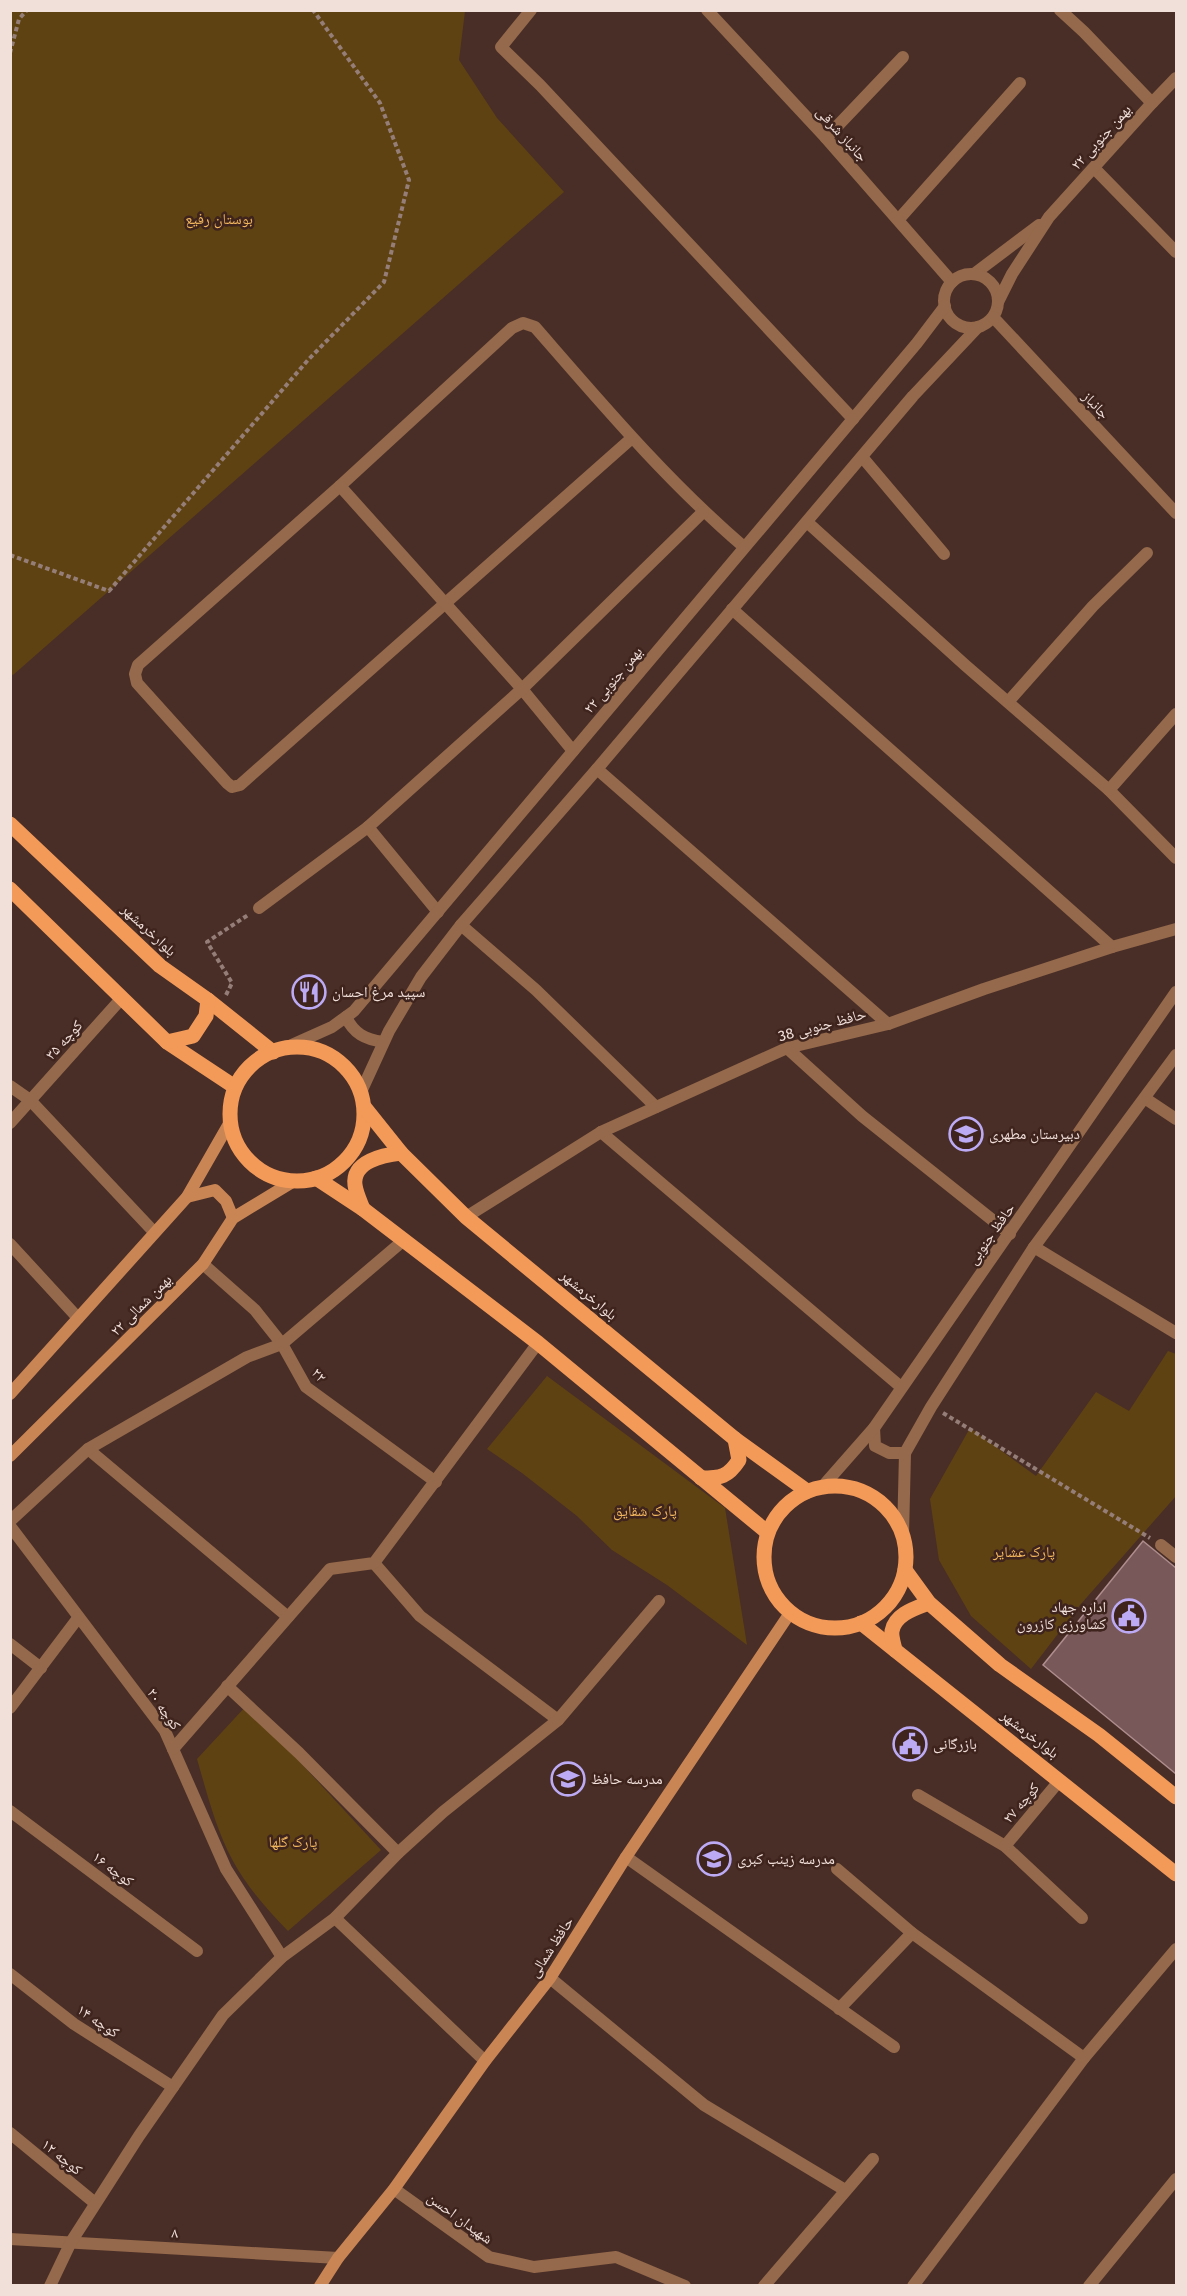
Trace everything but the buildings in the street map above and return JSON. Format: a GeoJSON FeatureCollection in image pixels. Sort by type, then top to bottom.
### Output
{"type":"FeatureCollection","features":[{"type":"Feature","properties":{"kind":"main road","name":"بلوارخرمشهر"},"geometry":{"type":"LineString","coordinates":[[10,824],[160,966],[279,1050]]}},
{"type":"Feature","properties":{"kind":"main road"},"geometry":{"type":"LineString","coordinates":[[10,889],[167,1042],[235,1088]]}},
{"type":"Feature","properties":{"kind":"main road"},"geometry":{"type":"LineString","coordinates":[[167,1042],[193,1036],[214,1005]]}},
{"type":"Feature","properties":{"kind":"main road"},"geometry":{"type":"LineString","coordinates":[[310,1048],[334,1058],[354,1078],[365,1108],[364,1125],[359,1142],[349,1157],[337,1169],[304,1181],[269,1176],[255,1166],[243,1154],[234,1139],[230,1122],[235,1088],[244,1072],[257,1060],[279,1050],[310,1048]]}},
{"type":"Feature","properties":{"kind":"main road","name":"بلوارخرمشهر"},"geometry":{"type":"LineString","coordinates":[[365,1108],[401,1153],[466,1217],[735,1439],[807,1491]]}},
{"type":"Feature","properties":{"kind":"main road"},"geometry":{"type":"LineString","coordinates":[[10,1394],[187,1197],[230,1122]]}},
{"type":"Feature","properties":{"kind":"main road"},"geometry":{"type":"LineString","coordinates":[[363,1209],[354,1184],[361,1167],[380,1156],[401,1153]]}},
{"type":"Feature","properties":{"kind":"main road"},"geometry":{"type":"LineString","coordinates":[[316,1178],[363,1209],[538,1343],[767,1532]]}},
{"type":"Feature","properties":{"kind":"main road","name":"۲۲ بهمن شمالی"},"geometry":{"type":"LineString","coordinates":[[10,1456],[203,1264],[233,1218],[294,1181]]}},
{"type":"Feature","properties":{"kind":"main road"},"geometry":{"type":"LineString","coordinates":[[187,1197],[215,1190],[226,1201],[233,1218]]}},
{"type":"Feature","properties":{"kind":"main road"},"geometry":{"type":"LineString","coordinates":[[702,1478],[717,1478],[730,1473],[739,1460],[735,1439]]}},
{"type":"Feature","properties":{"kind":"main road"},"geometry":{"type":"LineString","coordinates":[[840,1485],[857,1489],[872,1496],[886,1507],[896,1520],[903,1536],[906,1553],[905,1570],[900,1587],[890,1602],[877,1615],[861,1623],[842,1628],[822,1627],[802,1621],[790,1613],[771,1590],[765,1576],[763,1562],[767,1532],[783,1508],[807,1491],[823,1486],[840,1485]]}},
{"type":"Feature","properties":{"kind":"main road"},"geometry":{"type":"LineString","coordinates":[[905,1570],[929,1603],[1000,1665],[1098,1735],[1176,1797]]}},
{"type":"Feature","properties":{"kind":"main road"},"geometry":{"type":"LineString","coordinates":[[895,1650],[892,1631],[898,1619],[907,1612],[929,1603]]}},
{"type":"Feature","properties":{"kind":"main road","name":"حافظ شمالی"},"geometry":{"type":"LineString","coordinates":[[320,2286],[338,2258],[394,2189],[485,2061],[550,1978],[626,1857],[790,1613]]}},
{"type":"Feature","properties":{"kind":"main road","name":"بلوارخرمشهر"},"geometry":{"type":"LineString","coordinates":[[861,1623],[1176,1874]]}},
{"type":"Feature","properties":{"kind":"street"},"geometry":{"type":"LineString","coordinates":[[531,10],[501,47],[556,102],[853,419]]}},
{"type":"Feature","properties":{"kind":"street","name":"جانباز شرقی"},"geometry":{"type":"LineString","coordinates":[[707,10],[899,219],[952,282]]}},
{"type":"Feature","properties":{"kind":"street"},"geometry":{"type":"LineString","coordinates":[[1060,10],[1152,102]]}},
{"type":"Feature","properties":{"kind":"street"},"geometry":{"type":"LineString","coordinates":[[826,138],[903,57]]}},
{"type":"Feature","properties":{"kind":"street","name":"۲۲ بهمن جنوبی"},"geometry":{"type":"LineString","coordinates":[[998,302],[1026,251],[1049,217],[1176,78]]}},
{"type":"Feature","properties":{"kind":"street"},"geometry":{"type":"LineString","coordinates":[[899,219],[1020,83]]}},
{"type":"Feature","properties":{"kind":"street"},"geometry":{"type":"LineString","coordinates":[[1094,168],[1176,252]]}},
{"type":"Feature","properties":{"kind":"street","name":"۲۲ بهمن جنوبی"},"geometry":{"type":"LineString","coordinates":[[974,274],[1049,217]]}},
{"type":"Feature","properties":{"kind":"street"},"geometry":{"type":"LineString","coordinates":[[361,1092],[383,1042],[421,977],[461,926],[863,458],[913,396],[978,327],[993,317],[998,302],[994,286],[982,276],[966,274],[952,282],[944,297],[945,306],[953,321],[960,326],[978,327]]}},
{"type":"Feature","properties":{"kind":"street","name":"۲۲ بهمن جنوبی"},"geometry":{"type":"LineString","coordinates":[[279,1050],[332,1028],[354,1011],[917,343],[945,306]]}},
{"type":"Feature","properties":{"kind":"street","name":"جانباز"},"geometry":{"type":"LineString","coordinates":[[993,317],[1176,513]]}},
{"type":"Feature","properties":{"kind":"street"},"geometry":{"type":"LineString","coordinates":[[632,438],[240,785],[232,787],[137,683],[135,674],[138,665],[340,486],[512,328],[523,323],[535,327],[632,438],[703,513],[744,547]]}},
{"type":"Feature","properties":{"kind":"street"},"geometry":{"type":"LineString","coordinates":[[863,458],[944,554]]}},
{"type":"Feature","properties":{"kind":"street"},"geometry":{"type":"LineString","coordinates":[[340,486],[522,690],[573,752]]}},
{"type":"Feature","properties":{"kind":"street"},"geometry":{"type":"LineString","coordinates":[[259,908],[368,826],[522,690],[703,513]]}},
{"type":"Feature","properties":{"kind":"street"},"geometry":{"type":"LineString","coordinates":[[807,522],[1108,790],[1176,858]]}},
{"type":"Feature","properties":{"kind":"street"},"geometry":{"type":"LineString","coordinates":[[1008,702],[1093,606],[1147,553]]}},
{"type":"Feature","properties":{"kind":"street"},"geometry":{"type":"LineString","coordinates":[[732,609],[1112,947]]}},
{"type":"Feature","properties":{"kind":"street"},"geometry":{"type":"LineString","coordinates":[[1108,790],[1176,714]]}},
{"type":"Feature","properties":{"kind":"street"},"geometry":{"type":"LineString","coordinates":[[597,769],[888,1024]]}},
{"type":"Feature","properties":{"kind":"street"},"geometry":{"type":"LineString","coordinates":[[368,826],[438,912]]}},
{"type":"Feature","properties":{"kind":"street"},"geometry":{"type":"LineString","coordinates":[[461,926],[536,990],[656,1107]]}},
{"type":"Feature","properties":{"kind":"street","name":"حافظ جنوبی 38"},"geometry":{"type":"LineString","coordinates":[[466,1217],[601,1132],[787,1048],[888,1024],[984,989],[1112,947],[1176,929]]}},
{"type":"Feature","properties":{"kind":"street","name":"حافظ جنوبی"},"geometry":{"type":"LineString","coordinates":[[823,1486],[874,1428],[1176,992]]}},
{"type":"Feature","properties":{"kind":"street","name":"کوچه ۳۵"},"geometry":{"type":"LineString","coordinates":[[10,1123],[121,999]]}},
{"type":"Feature","properties":{"kind":"street"},"geometry":{"type":"LineString","coordinates":[[346,1017],[351,1029],[359,1035],[383,1042]]}},
{"type":"Feature","properties":{"kind":"street"},"geometry":{"type":"LineString","coordinates":[[787,1048],[862,1116],[1010,1234]]}},
{"type":"Feature","properties":{"kind":"street"},"geometry":{"type":"LineString","coordinates":[[903,1536],[905,1454],[931,1407],[1034,1247],[1176,1055]]}},
{"type":"Feature","properties":{"kind":"street"},"geometry":{"type":"LineString","coordinates":[[10,1086],[30,1100],[154,1232]]}},
{"type":"Feature","properties":{"kind":"street"},"geometry":{"type":"LineString","coordinates":[[1146,1098],[1176,1119]]}},
{"type":"Feature","properties":{"kind":"street"},"geometry":{"type":"LineString","coordinates":[[601,1132],[901,1387]]}},
{"type":"Feature","properties":{"kind":"street"},"geometry":{"type":"LineString","coordinates":[[10,1521],[88,1449],[247,1357],[282,1344],[404,1240]]}},
{"type":"Feature","properties":{"kind":"street"},"geometry":{"type":"LineString","coordinates":[[10,1245],[78,1317]]}},
{"type":"Feature","properties":{"kind":"street"},"geometry":{"type":"LineString","coordinates":[[1034,1247],[1176,1333]]}},
{"type":"Feature","properties":{"kind":"street","name":"۲۲"},"geometry":{"type":"LineString","coordinates":[[203,1264],[255,1310],[282,1344],[306,1387],[436,1482]]}},
{"type":"Feature","properties":{"kind":"street"},"geometry":{"type":"LineString","coordinates":[[172,1749],[330,1569],[374,1563],[538,1343]]}},
{"type":"Feature","properties":{"kind":"street"},"geometry":{"type":"LineString","coordinates":[[874,1428],[875,1446],[889,1453],[905,1454]]}},
{"type":"Feature","properties":{"kind":"street"},"geometry":{"type":"LineString","coordinates":[[88,1449],[288,1617]]}},
{"type":"Feature","properties":{"kind":"street","name":"کوچه ۲۰"},"geometry":{"type":"LineString","coordinates":[[10,1526],[165,1731],[226,1869],[282,1957]]}},
{"type":"Feature","properties":{"kind":"street"},"geometry":{"type":"LineString","coordinates":[[1161,1545],[1176,1557]]}},
{"type":"Feature","properties":{"kind":"street"},"geometry":{"type":"LineString","coordinates":[[374,1563],[420,1616],[558,1720]]}},
{"type":"Feature","properties":{"kind":"street"},"geometry":{"type":"LineString","coordinates":[[50,2286],[70,2242],[223,2016],[282,1957],[335,1918],[398,1853],[443,1812],[558,1720],[658,1600]]}},
{"type":"Feature","properties":{"kind":"street"},"geometry":{"type":"LineString","coordinates":[[10,1708],[78,1618]]}},
{"type":"Feature","properties":{"kind":"street"},"geometry":{"type":"LineString","coordinates":[[10,1644],[41,1668]]}},
{"type":"Feature","properties":{"kind":"street"},"geometry":{"type":"LineString","coordinates":[[227,1686],[299,1753],[398,1853]]}},
{"type":"Feature","properties":{"kind":"street","name":"کوچه ۲۷"},"geometry":{"type":"LineString","coordinates":[[1005,1846],[1060,1780]]}},
{"type":"Feature","properties":{"kind":"street"},"geometry":{"type":"LineString","coordinates":[[918,1795],[1005,1846],[1082,1918]]}},
{"type":"Feature","properties":{"kind":"street","name":"کوچه ۱۶"},"geometry":{"type":"LineString","coordinates":[[10,1810],[197,1951]]}},
{"type":"Feature","properties":{"kind":"street"},"geometry":{"type":"LineString","coordinates":[[626,1857],[894,2047]]}},
{"type":"Feature","properties":{"kind":"street"},"geometry":{"type":"LineString","coordinates":[[837,1869],[912,1933],[977,1978],[1084,2058]]}},
{"type":"Feature","properties":{"kind":"street"},"geometry":{"type":"LineString","coordinates":[[335,1918],[485,2061]]}},
{"type":"Feature","properties":{"kind":"street"},"geometry":{"type":"LineString","coordinates":[[839,2009],[912,1933]]}},
{"type":"Feature","properties":{"kind":"street"},"geometry":{"type":"LineString","coordinates":[[913,2286],[1084,2058],[1176,1949]]}},
{"type":"Feature","properties":{"kind":"street","name":"کوچه ۱۴"},"geometry":{"type":"LineString","coordinates":[[10,1974],[74,2024],[173,2087]]}},
{"type":"Feature","properties":{"kind":"street"},"geometry":{"type":"LineString","coordinates":[[550,1978],[704,2105],[845,2190]]}},
{"type":"Feature","properties":{"kind":"street","name":"کوچه ۱۲"},"geometry":{"type":"LineString","coordinates":[[10,2133],[95,2203]]}},
{"type":"Feature","properties":{"kind":"street"},"geometry":{"type":"LineString","coordinates":[[764,2286],[873,2159]]}},
{"type":"Feature","properties":{"kind":"street"},"geometry":{"type":"LineString","coordinates":[[1089,2286],[1176,2179]]}},
{"type":"Feature","properties":{"kind":"street","name":"شهیدان احسن"},"geometry":{"type":"LineString","coordinates":[[394,2189],[489,2257],[534,2267],[616,2257],[686,2286]]}},
{"type":"Feature","properties":{"kind":"street","name":"۸"},"geometry":{"type":"LineString","coordinates":[[10,2239],[338,2258]]}},
{"type":"Feature","properties":{"kind":"path"},"geometry":{"type":"LineString","coordinates":[[10,52],[19,20],[27,10]]}},
{"type":"Feature","properties":{"kind":"path"},"geometry":{"type":"LineString","coordinates":[[10,555],[109,591],[308,360],[384,282],[410,180],[380,103],[313,10]]}},
{"type":"Feature","properties":{"kind":"path"},"geometry":{"type":"LineString","coordinates":[[214,1005],[232,983],[207,942],[259,908]]}},
{"type":"Feature","properties":{"kind":"path"},"geometry":{"type":"LineString","coordinates":[[931,1407],[1161,1545]]}},
{"type":"Feature","properties":{"kind":"green space","name":"بوستان رفیع"},"geometry":{"type":"Polygon","coordinates":[[[11,10],[465,11],[459,60],[497,118],[564,192],[13,675],[10,673],[11,10]]]}},
{"type":"Feature","properties":{"kind":"green space","name":"پارک عشایر"},"geometry":{"type":"Polygon","coordinates":[[[1168,1351],[1176,1354],[1176,1496],[1080,1605],[1031,1669],[971,1616],[939,1560],[930,1499],[970,1428],[1036,1476],[1096,1392],[1129,1411],[1168,1351]]]}},
{"type":"Feature","properties":{"kind":"green space","name":"پارک شقایق"},"geometry":{"type":"Polygon","coordinates":[[[547,1376],[725,1508],[747,1645],[667,1585],[612,1550],[577,1516],[487,1449],[547,1376]]]}},
{"type":"Feature","properties":{"kind":"green space","name":"پارک گلها"},"geometry":{"type":"Polygon","coordinates":[[[247,1705],[381,1850],[288,1931],[251,1889],[233,1861],[217,1824],[197,1759],[247,1705]]]}},
{"type":"Feature","properties":{"kind":"place","name":"سپید مرغ احسان"},"geometry":{"type":"Point","coordinates":[309,992]}},
{"type":"Feature","properties":{"kind":"place","name":"دبیرستان مطهری"},"geometry":{"type":"Point","coordinates":[966,1134]}},
{"type":"Feature","properties":{"kind":"place","name":"اداره جهاد کشاورزی کازرون"},"geometry":{"type":"Point","coordinates":[1129,1616]}},
{"type":"Feature","properties":{"kind":"place","name":"بازرگانی"},"geometry":{"type":"Point","coordinates":[910,1744]}},
{"type":"Feature","properties":{"kind":"place","name":"مدرسه حافظ"},"geometry":{"type":"Point","coordinates":[568,1779]}},
{"type":"Feature","properties":{"kind":"place","name":"مدرسه زینب کبری"},"geometry":{"type":"Point","coordinates":[714,1859]}}]}
